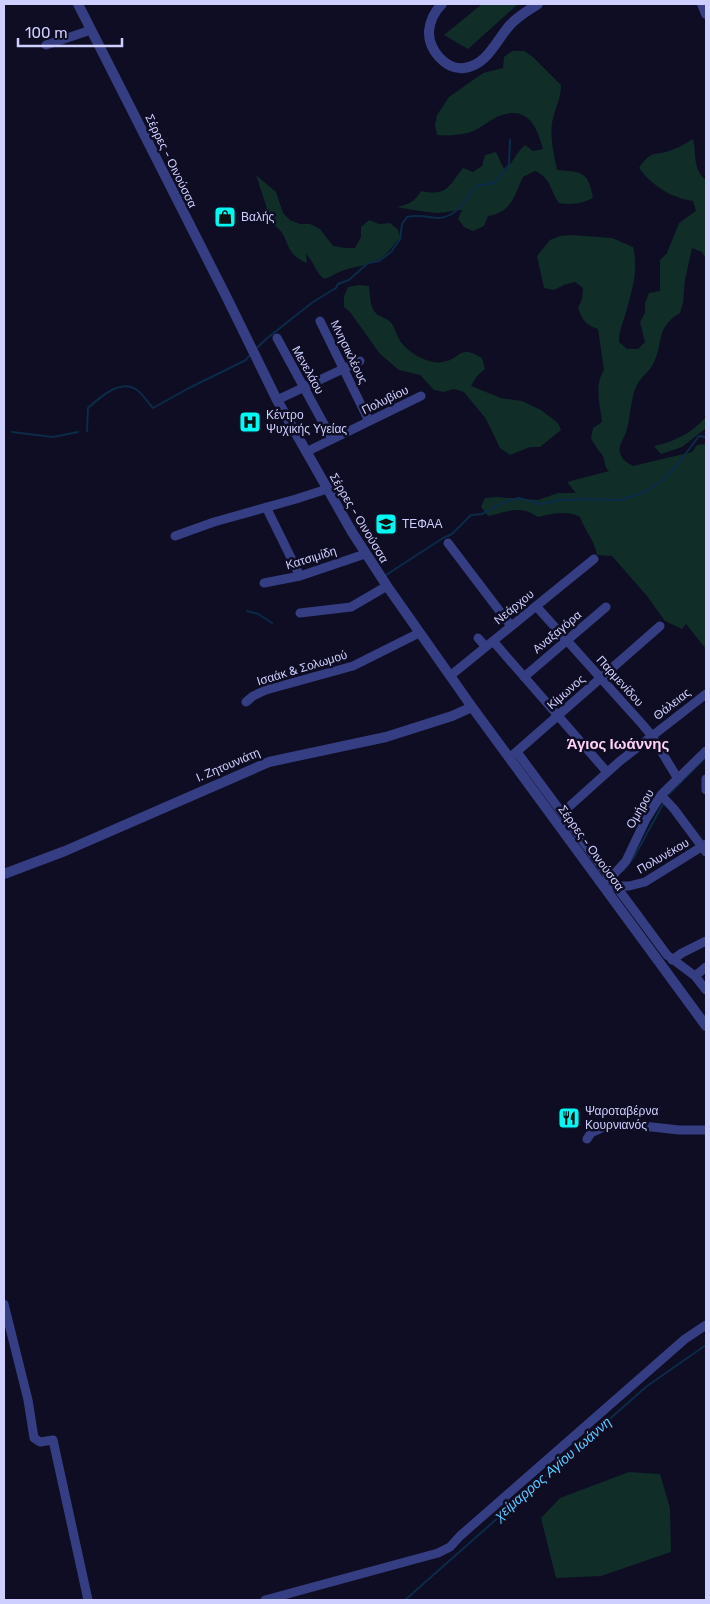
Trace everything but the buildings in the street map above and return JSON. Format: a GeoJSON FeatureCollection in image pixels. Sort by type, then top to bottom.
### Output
{"type":"FeatureCollection","features":[{"type":"Feature","properties":{"kind":"street","name":"Σέρρες - Οινούσσα"},"geometry":{"type":"LineString","coordinates":[[78,4],[277,400],[365,554],[472,707],[514,755],[600,884],[706,1025]]}},
{"type":"Feature","properties":{"kind":"street"},"geometry":{"type":"LineString","coordinates":[[442,4],[432,17],[429,28],[430,39],[435,51],[444,63],[453,67],[465,68],[476,65],[484,58],[511,24],[538,4]]}},
{"type":"Feature","properties":{"kind":"street"},"geometry":{"type":"LineString","coordinates":[[702,4],[706,14]]}},
{"type":"Feature","properties":{"kind":"street"},"geometry":{"type":"LineString","coordinates":[[46,45],[91,30]]}},
{"type":"Feature","properties":{"kind":"street","name":"Μνησικλέους"},"geometry":{"type":"LineString","coordinates":[[320,321],[369,421]]}},
{"type":"Feature","properties":{"kind":"street","name":"Μενελάου"},"geometry":{"type":"LineString","coordinates":[[277,338],[332,439]]}},
{"type":"Feature","properties":{"kind":"street"},"geometry":{"type":"LineString","coordinates":[[277,400],[360,361]]}},
{"type":"Feature","properties":{"kind":"street","name":"Πολυβίου"},"geometry":{"type":"LineString","coordinates":[[306,452],[421,396]]}},
{"type":"Feature","properties":{"kind":"street"},"geometry":{"type":"LineString","coordinates":[[175,536],[214,522],[327,489]]}},
{"type":"Feature","properties":{"kind":"street"},"geometry":{"type":"LineString","coordinates":[[266,507],[300,576]]}},
{"type":"Feature","properties":{"kind":"street"},"geometry":{"type":"LineString","coordinates":[[448,543],[512,626]]}},
{"type":"Feature","properties":{"kind":"street","name":"Κατσιμίδη"},"geometry":{"type":"LineString","coordinates":[[264,583],[300,576],[365,554]]}},
{"type":"Feature","properties":{"kind":"street","name":"Νεάρχου"},"geometry":{"type":"LineString","coordinates":[[450,676],[594,559]]}},
{"type":"Feature","properties":{"kind":"street"},"geometry":{"type":"LineString","coordinates":[[300,614],[350,607],[387,586]]}},
{"type":"Feature","properties":{"kind":"street","name":"Παρμενίδου"},"geometry":{"type":"LineString","coordinates":[[536,606],[652,736],[678,779]]}},
{"type":"Feature","properties":{"kind":"street","name":"Αναξαγόρα"},"geometry":{"type":"LineString","coordinates":[[524,676],[606,608]]}},
{"type":"Feature","properties":{"kind":"street","name":"Κίμωνος"},"geometry":{"type":"LineString","coordinates":[[514,755],[660,626]]}},
{"type":"Feature","properties":{"kind":"street","name":"Ισαάκ & Σολωμού"},"geometry":{"type":"LineString","coordinates":[[246,702],[253,696],[266,690],[353,666],[419,633]]}},
{"type":"Feature","properties":{"kind":"street"},"geometry":{"type":"LineString","coordinates":[[478,638],[489,644],[524,676],[607,772]]}},
{"type":"Feature","properties":{"kind":"street","name":"Θάλειας"},"geometry":{"type":"LineString","coordinates":[[562,813],[607,772],[706,694]]}},
{"type":"Feature","properties":{"kind":"street","name":"Ι. Ζητουνιάτη"},"geometry":{"type":"LineString","coordinates":[[4,874],[65,851],[269,762],[386,737],[448,717],[472,707]]}},
{"type":"Feature","properties":{"kind":"street","name":"Ομήρου"},"geometry":{"type":"LineString","coordinates":[[600,884],[626,861],[646,819],[661,795],[706,751]]}},
{"type":"Feature","properties":{"kind":"street"},"geometry":{"type":"LineString","coordinates":[[514,755],[562,813],[667,955],[695,976],[706,990]]}},
{"type":"Feature","properties":{"kind":"street"},"geometry":{"type":"LineString","coordinates":[[706,779],[706,790]]}},
{"type":"Feature","properties":{"kind":"street"},"geometry":{"type":"LineString","coordinates":[[661,795],[705,848]]}},
{"type":"Feature","properties":{"kind":"street","name":"Πολυνέκου"},"geometry":{"type":"LineString","coordinates":[[600,884],[616,887],[634,886],[646,882],[705,848]]}},
{"type":"Feature","properties":{"kind":"street"},"geometry":{"type":"LineString","coordinates":[[672,960],[706,941]]}},
{"type":"Feature","properties":{"kind":"street"},"geometry":{"type":"LineString","coordinates":[[695,976],[706,967]]}},
{"type":"Feature","properties":{"kind":"street"},"geometry":{"type":"LineString","coordinates":[[586,1139],[591,1133],[606,1126],[644,1126],[679,1130],[706,1130]]}},
{"type":"Feature","properties":{"kind":"street"},"geometry":{"type":"LineString","coordinates":[[4,1304],[28,1400],[34,1438],[40,1442],[53,1440],[88,1600]]}},
{"type":"Feature","properties":{"kind":"street"},"geometry":{"type":"LineString","coordinates":[[265,1600],[438,1553],[450,1547],[467,1529],[670,1352],[706,1325]]}},
{"type":"Feature","properties":{"kind":"green space"},"geometry":{"type":"Polygon","coordinates":[[[482,4],[518,4],[468,49],[444,35],[482,4]]]}},
{"type":"Feature","properties":{"kind":"green space"},"geometry":{"type":"Polygon","coordinates":[[[512,51],[524,51],[533,57],[561,85],[560,97],[552,122],[552,142],[557,170],[578,172],[586,177],[593,198],[576,204],[559,203],[545,177],[535,171],[523,177],[507,207],[496,214],[488,216],[484,226],[473,231],[464,227],[458,219],[462,210],[437,213],[396,207],[411,202],[421,191],[442,191],[451,184],[463,168],[473,172],[482,166],[485,155],[496,152],[505,171],[525,145],[533,151],[543,149],[534,126],[524,116],[517,113],[499,116],[468,133],[437,135],[435,125],[437,115],[449,97],[483,73],[503,68],[504,57],[512,51]]]}},
{"type":"Feature","properties":{"kind":"green space"},"geometry":{"type":"Polygon","coordinates":[[[693,139],[697,166],[706,180],[706,259],[702,252],[692,248],[680,313],[663,330],[654,362],[636,387],[628,426],[620,445],[620,450],[624,459],[633,466],[692,452],[697,445],[706,444],[706,649],[686,624],[682,629],[665,621],[647,596],[612,556],[597,555],[580,517],[564,513],[538,517],[519,510],[488,516],[481,507],[485,498],[538,500],[558,493],[576,493],[567,482],[609,471],[603,456],[591,438],[593,428],[602,422],[598,388],[604,370],[598,329],[587,324],[578,308],[582,299],[583,288],[575,282],[554,290],[544,288],[537,256],[550,240],[570,235],[612,238],[633,247],[635,255],[634,280],[620,330],[619,342],[627,349],[638,349],[645,342],[640,322],[645,313],[645,303],[649,293],[660,291],[660,260],[667,253],[679,223],[696,211],[693,201],[670,194],[656,186],[639,168],[651,155],[677,148],[693,139]]]}},
{"type":"Feature","properties":{"kind":"green space"},"geometry":{"type":"Polygon","coordinates":[[[256,175],[276,192],[283,213],[290,220],[300,224],[310,224],[320,229],[333,246],[355,248],[361,237],[361,227],[369,220],[379,224],[390,223],[398,230],[400,238],[386,254],[376,261],[340,271],[324,279],[306,254],[307,263],[293,254],[283,234],[272,224],[256,175]]]}},
{"type":"Feature","properties":{"kind":"green space"},"geometry":{"type":"Polygon","coordinates":[[[369,286],[371,304],[375,312],[390,322],[401,342],[411,352],[424,359],[437,362],[449,360],[464,352],[482,358],[485,369],[477,376],[471,386],[501,398],[522,401],[541,410],[558,423],[561,430],[540,447],[530,447],[510,455],[500,448],[486,419],[464,392],[454,389],[444,392],[434,390],[420,375],[399,370],[380,354],[350,312],[344,307],[344,296],[348,287],[369,286]]]}},
{"type":"Feature","properties":{"kind":"green space"},"geometry":{"type":"Polygon","coordinates":[[[706,417],[706,428],[682,447],[661,454],[654,446],[682,436],[706,417]]]}},
{"type":"Feature","properties":{"kind":"green space"},"geometry":{"type":"Polygon","coordinates":[[[629,1472],[660,1474],[670,1508],[671,1552],[601,1576],[556,1578],[541,1518],[560,1498],[629,1472]]]}},
{"type":"Feature","properties":{"kind":"waterway"},"geometry":{"type":"LineString","coordinates":[[258,347],[313,302],[336,288],[338,284],[349,280],[368,263],[379,261],[391,252],[400,239],[402,224],[407,217],[438,218],[450,215],[460,207],[476,186],[494,183],[509,165],[510,140]]}},
{"type":"Feature","properties":{"kind":"waterway"},"geometry":{"type":"LineString","coordinates":[[87,431],[88,408],[98,399],[117,388],[124,386],[137,390],[153,408],[246,360],[249,356]]}},
{"type":"Feature","properties":{"kind":"waterway"},"geometry":{"type":"LineString","coordinates":[[12,432],[53,437],[78,432]]}},
{"type":"Feature","properties":{"kind":"waterway"},"geometry":{"type":"LineString","coordinates":[[386,575],[452,534],[471,515],[482,514],[504,502],[519,498],[541,504],[560,500],[620,500],[645,492],[663,480],[699,436],[706,437]]}},
{"type":"Feature","properties":{"kind":"waterway"},"geometry":{"type":"LineString","coordinates":[[247,611],[258,614],[272,623]]}},
{"type":"Feature","properties":{"kind":"waterway"},"geometry":{"type":"LineString","coordinates":[[669,794],[706,757]]}},
{"type":"Feature","properties":{"kind":"waterway"},"geometry":{"type":"LineString","coordinates":[[623,871],[634,857],[663,804]]}},
{"type":"Feature","properties":{"kind":"waterway","name":"χείμαρρος Αγίου Ιωάννη"},"geometry":{"type":"LineString","coordinates":[[405,1600],[647,1386],[706,1345]]}},
{"type":"Feature","properties":{"kind":"place","name":"Βαλής"},"geometry":{"type":"Point","coordinates":[225,217]}},
{"type":"Feature","properties":{"kind":"place","name":"Κέντρο Ψυχικής Υγείας"},"geometry":{"type":"Point","coordinates":[250,422]}},
{"type":"Feature","properties":{"kind":"place","name":"ΤΕΦΑΑ"},"geometry":{"type":"Point","coordinates":[386,524]}},
{"type":"Feature","properties":{"kind":"place","name":"Ψαροταβέρνα Κουρνιανός"},"geometry":{"type":"Point","coordinates":[569,1118]}},
{"type":"Feature","properties":{"kind":"district","name":"Άγιος Ιωάννης"},"geometry":{"type":"Point","coordinates":[618,744]}}]}
